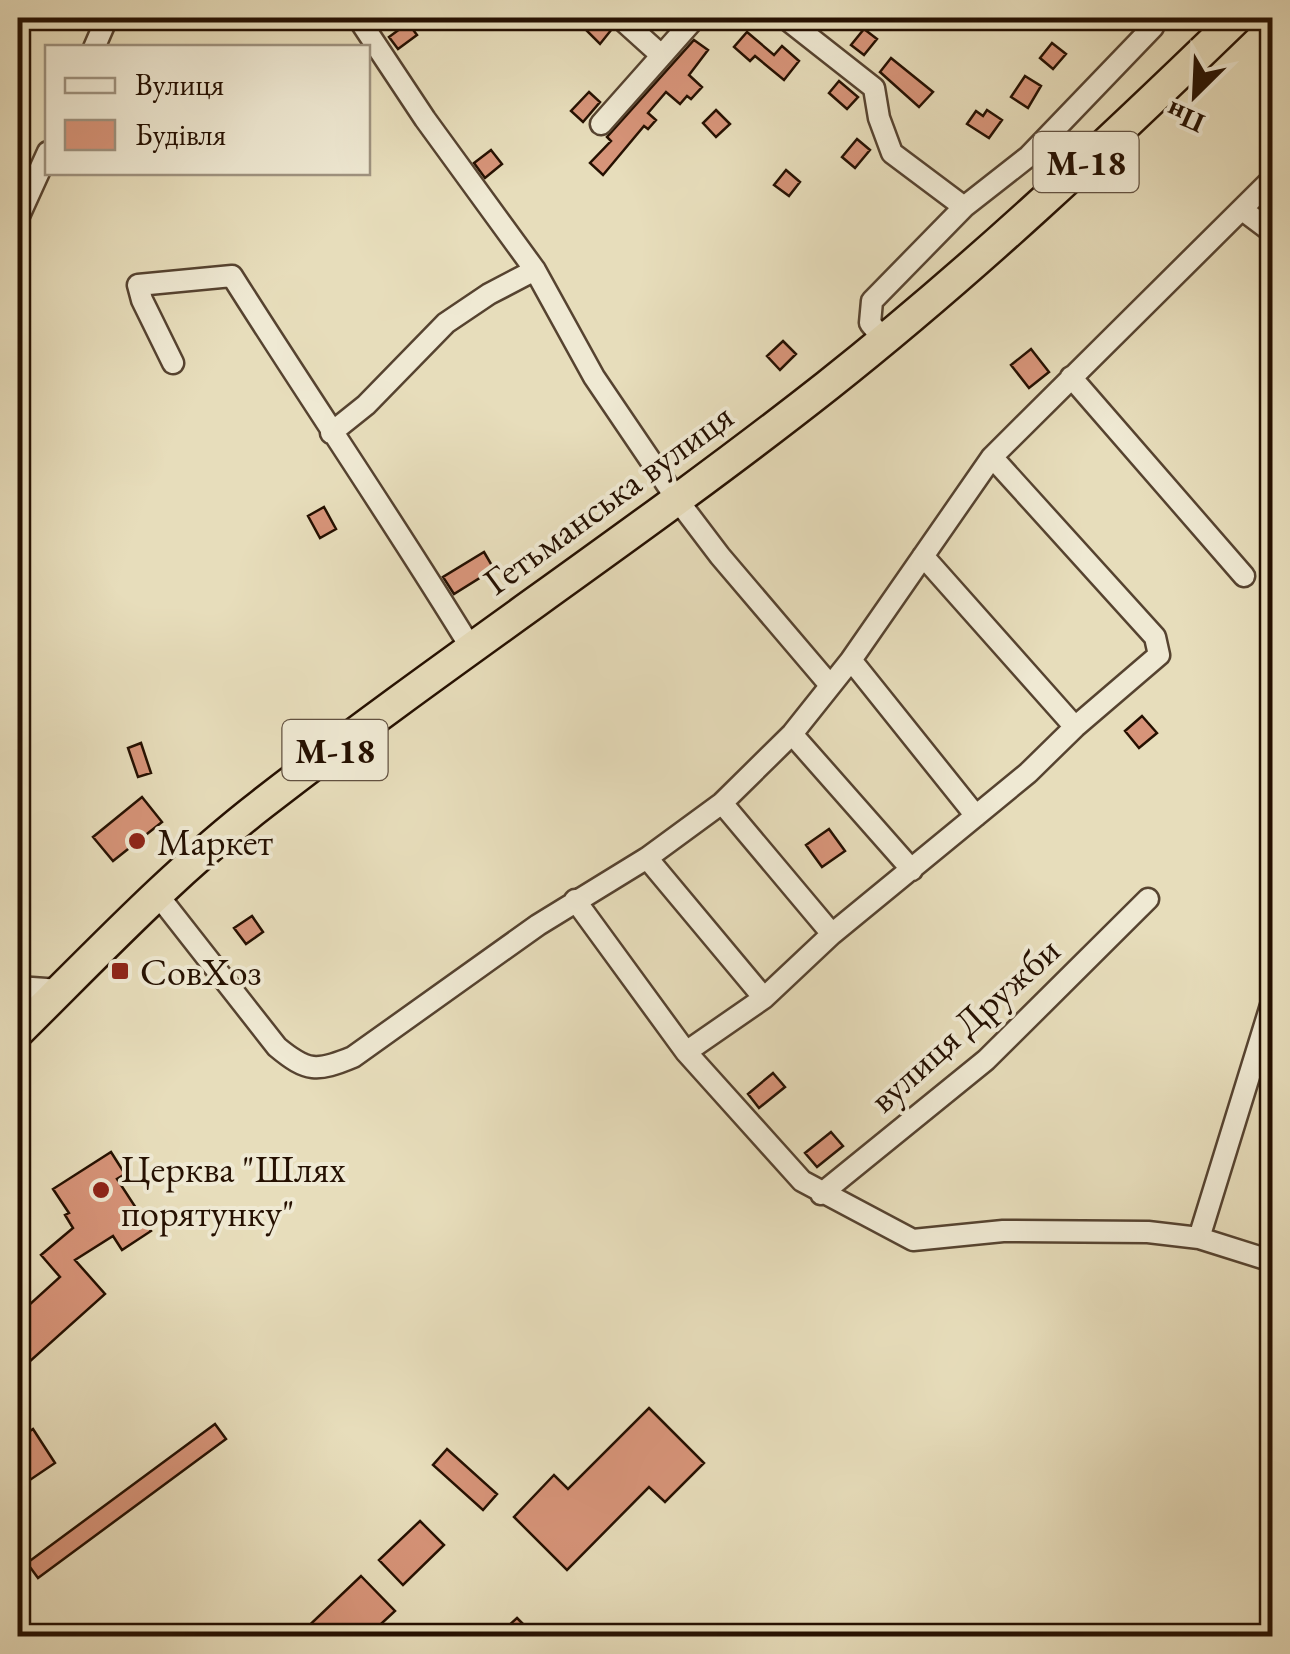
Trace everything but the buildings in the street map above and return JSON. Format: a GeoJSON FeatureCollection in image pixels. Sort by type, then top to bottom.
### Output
{"type":"FeatureCollection","features":[{"type":"Feature","properties":{"kind":"highway","name":"Гетьманська вулиця"},"geometry":{"type":"LineString","coordinates":[[18,1032],[157,894],[262,804],[827,386],[1034,210],[1236,18]]}},
{"type":"Feature","properties":{"kind":"street"},"geometry":{"type":"LineString","coordinates":[[95,45],[108,18]]}},
{"type":"Feature","properties":{"kind":"street"},"geometry":{"type":"LineString","coordinates":[[358,18],[425,119],[535,270],[594,377],[676,498],[829,684]]}},
{"type":"Feature","properties":{"kind":"street"},"geometry":{"type":"LineString","coordinates":[[620,18],[661,55]]}},
{"type":"Feature","properties":{"kind":"street"},"geometry":{"type":"LineString","coordinates":[[601,124],[694,18]]}},
{"type":"Feature","properties":{"kind":"street"},"geometry":{"type":"LineString","coordinates":[[785,18],[874,88],[879,118],[892,153],[964,207]]}},
{"type":"Feature","properties":{"kind":"street"},"geometry":{"type":"LineString","coordinates":[[883,339],[870,323],[872,301],[964,207],[1029,156],[1156,18]]}},
{"type":"Feature","properties":{"kind":"street"},"geometry":{"type":"LineString","coordinates":[[18,218],[45,159]]}},
{"type":"Feature","properties":{"kind":"street"},"geometry":{"type":"LineString","coordinates":[[157,894],[277,1047],[302,1067],[329,1067],[353,1057],[575,900],[647,858],[722,803],[792,734],[850,660],[992,457],[1272,179]]}},
{"type":"Feature","properties":{"kind":"street"},"geometry":{"type":"LineString","coordinates":[[1244,211],[1272,232]]}},
{"type":"Feature","properties":{"kind":"street"},"geometry":{"type":"LineString","coordinates":[[331,434],[366,405],[446,324],[535,270]]}},
{"type":"Feature","properties":{"kind":"street"},"geometry":{"type":"LineString","coordinates":[[172,363],[138,285],[232,276],[471,648]]}},
{"type":"Feature","properties":{"kind":"street"},"geometry":{"type":"LineString","coordinates":[[1071,377],[1244,576]]}},
{"type":"Feature","properties":{"kind":"street"},"geometry":{"type":"LineString","coordinates":[[686,1052],[764,998],[832,934],[1028,774],[1074,727],[1160,654],[1155,637],[992,457]]}},
{"type":"Feature","properties":{"kind":"street"},"geometry":{"type":"LineString","coordinates":[[923,556],[1074,727]]}},
{"type":"Feature","properties":{"kind":"street"},"geometry":{"type":"LineString","coordinates":[[850,660],[976,816]]}},
{"type":"Feature","properties":{"kind":"street"},"geometry":{"type":"LineString","coordinates":[[792,734],[912,870]]}},
{"type":"Feature","properties":{"kind":"street"},"geometry":{"type":"LineString","coordinates":[[722,803],[832,934]]}},
{"type":"Feature","properties":{"kind":"street"},"geometry":{"type":"LineString","coordinates":[[647,858],[764,998]]}},
{"type":"Feature","properties":{"kind":"street","name":"вулиця Дружби"},"geometry":{"type":"LineString","coordinates":[[820,1194],[986,1060],[1148,899]]}},
{"type":"Feature","properties":{"kind":"street"},"geometry":{"type":"LineString","coordinates":[[575,900],[686,1052],[802,1181],[820,1194],[912,1240],[1003,1231],[1148,1232],[1199,1238],[1272,1261]]}},
{"type":"Feature","properties":{"kind":"street"},"geometry":{"type":"LineString","coordinates":[[18,987],[60,990]]}},
{"type":"Feature","properties":{"kind":"street"},"geometry":{"type":"LineString","coordinates":[[1199,1238],[1272,1002]]}},
{"type":"Feature","properties":{"kind":"place","name":"Маркет"},"geometry":{"type":"Point","coordinates":[137,841]}},
{"type":"Feature","properties":{"kind":"place","name":"СовХоз"},"geometry":{"type":"Point","coordinates":[120,971]}},
{"type":"Feature","properties":{"kind":"place","name":"Церква \"Шлях порятунку\""},"geometry":{"type":"Point","coordinates":[101,1190]}}]}
